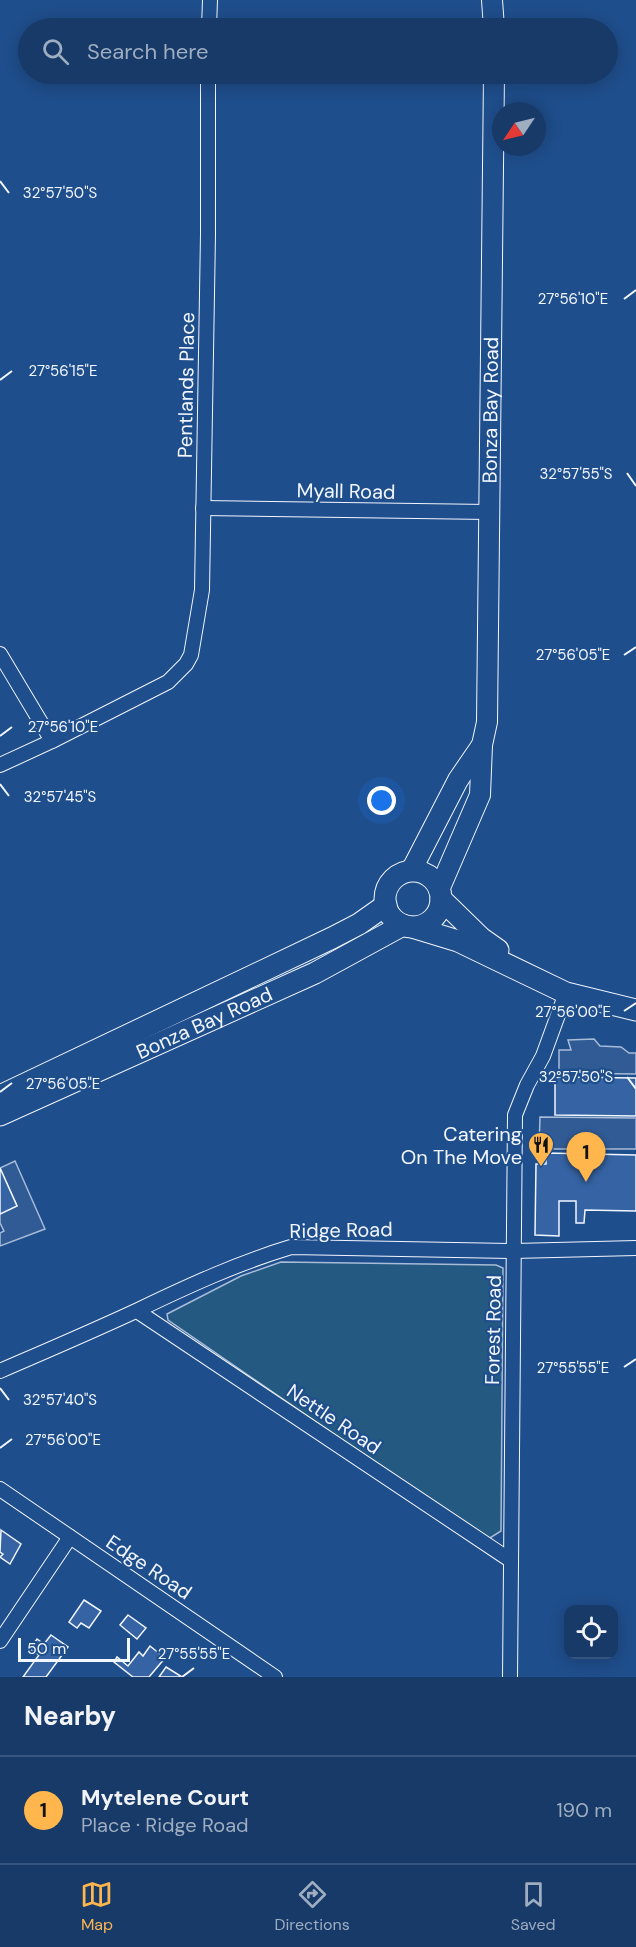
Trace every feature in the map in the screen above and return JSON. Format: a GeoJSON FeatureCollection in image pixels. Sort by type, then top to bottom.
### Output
{"type":"FeatureCollection","features":[{"type":"Feature","properties":{"kind":"main road"},"geometry":{"type":"LineString","coordinates":[[534,977],[481,938],[440,894],[429,876],[411,871],[401,873],[388,886],[385,895],[389,914],[408,926],[458,941],[566,993],[636,1011]]}},
{"type":"Feature","properties":{"kind":"main road"},"geometry":{"type":"LineString","coordinates":[[408,926],[429,922],[435,916],[440,894]]}},
{"type":"Feature","properties":{"kind":"main road","name":"Bonza Bay Road"},"geometry":{"type":"LineString","coordinates":[[0,1096],[332,938],[359,924],[386,905]]}},
{"type":"Feature","properties":{"kind":"main road","name":"Bonza Bay Road"},"geometry":{"type":"LineString","coordinates":[[0,1115],[315,973],[408,926]]}},
{"type":"Feature","properties":{"kind":"street"},"geometry":{"type":"LineString","coordinates":[[209,18],[210,0]]}},
{"type":"Feature","properties":{"kind":"street"},"geometry":{"type":"LineString","coordinates":[[492,0],[493,18]]}},
{"type":"Feature","properties":{"kind":"street","name":"Pentlands Place"},"geometry":{"type":"LineString","coordinates":[[0,765],[163,685],[173,678],[191,655],[202,590],[208,84]]}},
{"type":"Feature","properties":{"kind":"street","name":"Bonza Bay Road"},"geometry":{"type":"LineString","coordinates":[[440,894],[480,795],[487,715],[494,84]]}},
{"type":"Feature","properties":{"kind":"street","name":"Myall Road"},"geometry":{"type":"LineString","coordinates":[[203,508],[489,512]]}},
{"type":"Feature","properties":{"kind":"street"},"geometry":{"type":"LineString","coordinates":[[0,654],[52,741]]}},
{"type":"Feature","properties":{"kind":"street","name":"Bonza Bay Road"},"geometry":{"type":"LineString","coordinates":[[411,871],[458,780],[483,745]]}},
{"type":"Feature","properties":{"kind":"street","name":"Forest Road"},"geometry":{"type":"LineString","coordinates":[[510,1677],[515,1115],[527,1085],[546,1051],[566,993]]}},
{"type":"Feature","properties":{"kind":"street","name":"Ridge Road"},"geometry":{"type":"LineString","coordinates":[[0,1371],[137,1311],[191,1284],[264,1255],[291,1247],[514,1251],[636,1248]]}},
{"type":"Feature","properties":{"kind":"street","name":"Nettle Road"},"geometry":{"type":"LineString","coordinates":[[137,1311],[510,1560]]}},
{"type":"Feature","properties":{"kind":"street","name":"Edge Road"},"geometry":{"type":"LineString","coordinates":[[0,1489],[275,1677]]}},
{"type":"Feature","properties":{"kind":"street"},"geometry":{"type":"LineString","coordinates":[[0,1641],[70,1537]]}},
{"type":"Feature","properties":{"kind":"shaded area"},"geometry":{"type":"Polygon","coordinates":[[[594,1039],[600,1046],[621,1047],[629,1053],[636,1053],[636,1074],[559,1073],[559,1050],[571,1050],[568,1040],[594,1039]]]}},
{"type":"Feature","properties":{"kind":"shaded area"},"geometry":{"type":"Polygon","coordinates":[[[540,1117],[636,1118],[636,1149],[539,1149],[540,1117]]]}},
{"type":"Feature","properties":{"kind":"shaded area"},"geometry":{"type":"Polygon","coordinates":[[[15,1161],[45,1229],[0,1246],[0,1233],[4,1231],[0,1223],[0,1214],[17,1206],[0,1168],[15,1161]]]}},
{"type":"Feature","properties":{"kind":"shaded area"},"geometry":{"type":"Polygon","coordinates":[[[281,1262],[496,1265],[503,1268],[501,1531],[490,1538],[477,1533],[168,1320],[167,1314],[241,1276],[281,1262]]]}},
{"type":"Feature","properties":{"kind":"building"},"geometry":{"type":"Polygon","coordinates":[[[555,1077],[636,1078],[636,1116],[555,1115],[555,1077]]]}},
{"type":"Feature","properties":{"kind":"building"},"geometry":{"type":"Polygon","coordinates":[[[546,1153],[636,1155],[636,1211],[585,1210],[584,1223],[576,1223],[576,1201],[559,1201],[559,1236],[535,1235],[536,1164],[546,1164],[546,1153]]]}},
{"type":"Feature","properties":{"kind":"building"},"geometry":{"type":"Polygon","coordinates":[[[0,1168],[17,1206],[0,1214],[0,1168]]]}},
{"type":"Feature","properties":{"kind":"building"},"geometry":{"type":"Polygon","coordinates":[[[1,1530],[21,1544],[10,1564],[0,1557],[3,1554],[0,1552],[1,1530]]]}},
{"type":"Feature","properties":{"kind":"building"},"geometry":{"type":"Polygon","coordinates":[[[84,1600],[101,1611],[89,1628],[81,1623],[77,1628],[69,1622],[84,1600]]]}},
{"type":"Feature","properties":{"kind":"building"},"geometry":{"type":"Polygon","coordinates":[[[128,1615],[146,1628],[137,1639],[120,1625],[128,1615]]]}},
{"type":"Feature","properties":{"kind":"building"},"geometry":{"type":"Polygon","coordinates":[[[51,1635],[68,1647],[46,1677],[23,1677],[39,1655],[30,1649],[37,1639],[44,1644],[51,1635]]]}},
{"type":"Feature","properties":{"kind":"building"},"geometry":{"type":"Polygon","coordinates":[[[150,1646],[165,1658],[149,1677],[133,1677],[114,1662],[117,1657],[128,1666],[139,1652],[143,1656],[150,1646]]]}},
{"type":"Feature","properties":{"kind":"building"},"geometry":{"type":"Polygon","coordinates":[[[166,1667],[182,1677],[159,1677],[166,1667]]]}},
{"type":"Feature","properties":{"kind":"place","name":"Catering On The Move"},"geometry":{"type":"Point","coordinates":[541,1168]}},
{"type":"Feature","properties":{"kind":"place","name":"Mytelene Court"},"geometry":{"type":"Point","coordinates":[586,1182]}}]}
